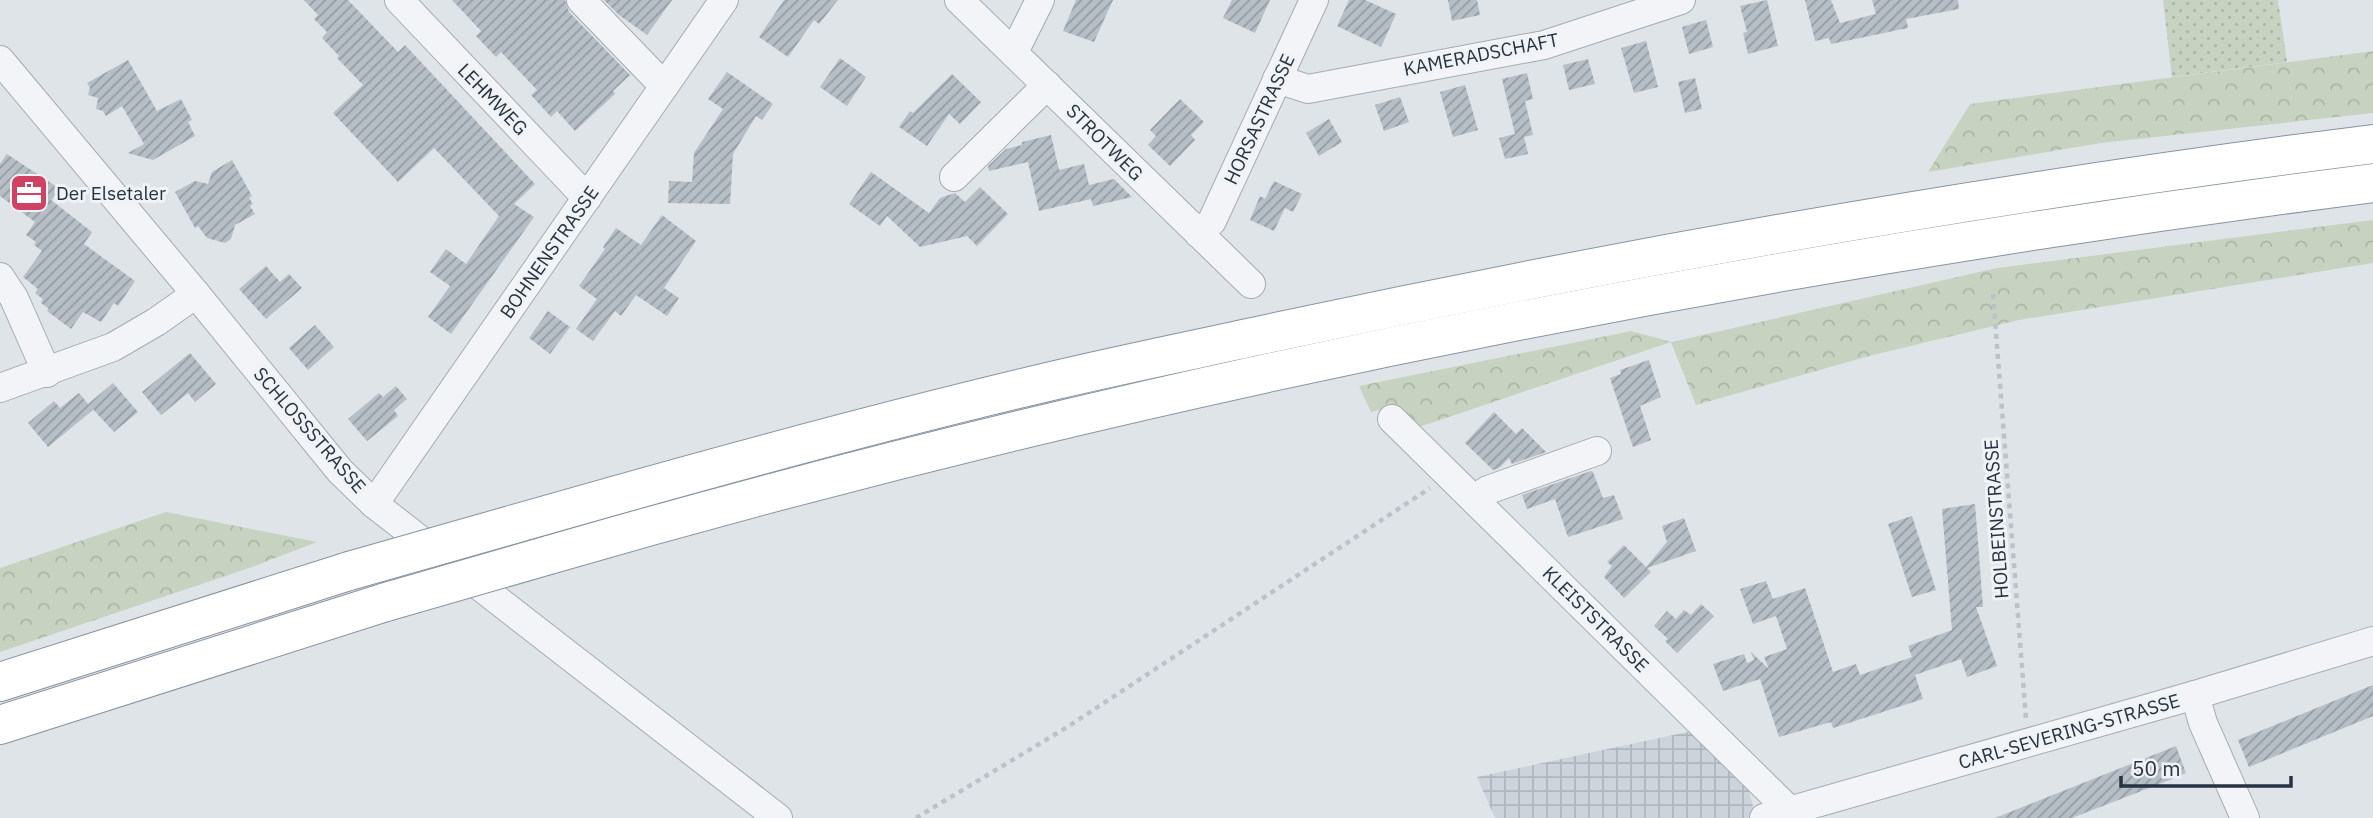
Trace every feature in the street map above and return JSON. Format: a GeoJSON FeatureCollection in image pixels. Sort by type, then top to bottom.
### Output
{"type":"FeatureCollection","features":[{"type":"Feature","properties":{"kind":"highway"},"geometry":{"type":"LineString","coordinates":[[0,682],[349,571],[699,471],[1056,380],[1437,297],[1811,227],[2212,164],[2373,144]]}},
{"type":"Feature","properties":{"kind":"highway"},"geometry":{"type":"LineString","coordinates":[[0,725],[386,602],[708,509],[1063,419],[1447,335],[1819,265],[2218,203],[2373,183]]}},
{"type":"Feature","properties":{"kind":"street","name":"LEHMWEG"},"geometry":{"type":"LineString","coordinates":[[399,0],[587,198]]}},
{"type":"Feature","properties":{"kind":"street"},"geometry":{"type":"LineString","coordinates":[[581,0],[664,86]]}},
{"type":"Feature","properties":{"kind":"street","name":"BOHNENSTRASSE"},"geometry":{"type":"LineString","coordinates":[[374,504],[724,0]]}},
{"type":"Feature","properties":{"kind":"street","name":"STROTWEG"},"geometry":{"type":"LineString","coordinates":[[959,0],[1251,284]]}},
{"type":"Feature","properties":{"kind":"street"},"geometry":{"type":"LineString","coordinates":[[1014,52],[1040,0]]}},
{"type":"Feature","properties":{"kind":"street","name":"HORSASTRASSE"},"geometry":{"type":"LineString","coordinates":[[1199,234],[1212,220],[1314,0]]}},
{"type":"Feature","properties":{"kind":"street","name":"KAMERADSCHAFT"},"geometry":{"type":"LineString","coordinates":[[1277,79],[1308,89],[1544,45],[1673,1]]}},
{"type":"Feature","properties":{"kind":"street","name":"SCHLOSSSTRASSE"},"geometry":{"type":"LineString","coordinates":[[0,60],[340,471],[374,504],[778,818]]}},
{"type":"Feature","properties":{"kind":"street"},"geometry":{"type":"LineString","coordinates":[[954,177],[1047,85]]}},
{"type":"Feature","properties":{"kind":"street"},"geometry":{"type":"LineString","coordinates":[[0,277],[14,298],[47,373]]}},
{"type":"Feature","properties":{"kind":"street"},"geometry":{"type":"LineString","coordinates":[[0,388],[113,347],[196,294]]}},
{"type":"Feature","properties":{"kind":"street","name":"KLEISTSTRASSE"},"geometry":{"type":"LineString","coordinates":[[1392,419],[1475,498],[1784,815]]}},
{"type":"Feature","properties":{"kind":"street"},"geometry":{"type":"LineString","coordinates":[[1475,498],[1488,490],[1597,451]]}},
{"type":"Feature","properties":{"kind":"street","name":"CARL-SEVERING-STRASSE"},"geometry":{"type":"LineString","coordinates":[[1784,815],[2373,641]]}},
{"type":"Feature","properties":{"kind":"street"},"geometry":{"type":"LineString","coordinates":[[2195,695],[2203,723],[2245,818]]}},
{"type":"Feature","properties":{"kind":"path","name":"HOLBEINSTRASSE"},"geometry":{"type":"LineString","coordinates":[[1993,294],[2028,743]]}},
{"type":"Feature","properties":{"kind":"path"},"geometry":{"type":"LineString","coordinates":[[916,818],[1069,726],[1450,474]]}},
{"type":"Feature","properties":{"kind":"shaded area"},"geometry":{"type":"Polygon","coordinates":[[[1692,731],[1749,791],[1756,818],[1495,818],[1477,777],[1692,731]]]}},
{"type":"Feature","properties":{"kind":"green space"},"geometry":{"type":"Polygon","coordinates":[[[2163,0],[2278,0],[2287,62],[2172,77],[2163,0]]]}},
{"type":"Feature","properties":{"kind":"green space"},"geometry":{"type":"Polygon","coordinates":[[[2373,51],[2373,113],[2101,143],[1928,172],[1970,104],[2373,51]]]}},
{"type":"Feature","properties":{"kind":"green space"},"geometry":{"type":"Polygon","coordinates":[[[2373,220],[2373,263],[2019,320],[1873,355],[1696,405],[1671,342],[1419,427],[1397,406],[1371,412],[1359,386],[1631,331],[1672,342],[1997,268],[2373,220]]]}},
{"type":"Feature","properties":{"kind":"green space"},"geometry":{"type":"Polygon","coordinates":[[[166,512],[317,542],[252,567],[0,652],[0,568],[166,512]]]}},
{"type":"Feature","properties":{"kind":"building"},"geometry":{"type":"Polygon","coordinates":[[[304,0],[348,0],[398,52],[405,45],[535,184],[514,204],[534,217],[451,334],[428,317],[450,286],[430,272],[446,249],[466,264],[499,216],[434,148],[398,182],[333,113],[363,85],[322,38],[327,32],[314,19],[318,15],[304,0]]]}},
{"type":"Feature","properties":{"kind":"building"},"geometry":{"type":"Polygon","coordinates":[[[452,0],[565,0],[569,12],[630,75],[613,91],[615,94],[575,131],[557,111],[551,117],[531,95],[537,90],[501,52],[496,57],[476,36],[481,31],[452,0]]]}},
{"type":"Feature","properties":{"kind":"building"},"geometry":{"type":"Polygon","coordinates":[[[604,0],[672,0],[647,35],[619,15],[604,0]]]}},
{"type":"Feature","properties":{"kind":"building"},"geometry":{"type":"Polygon","coordinates":[[[784,0],[838,0],[819,24],[814,20],[788,57],[759,37],[784,0]]]}},
{"type":"Feature","properties":{"kind":"building"},"geometry":{"type":"Polygon","coordinates":[[[1076,0],[1113,0],[1094,42],[1063,31],[1076,0]]]}},
{"type":"Feature","properties":{"kind":"building"},"geometry":{"type":"Polygon","coordinates":[[[1232,0],[1270,0],[1255,33],[1223,18],[1232,0]]]}},
{"type":"Feature","properties":{"kind":"building"},"geometry":{"type":"Polygon","coordinates":[[[1349,0],[1365,0],[1396,14],[1381,47],[1337,26],[1349,0]]]}},
{"type":"Feature","properties":{"kind":"building"},"geometry":{"type":"Polygon","coordinates":[[[1448,0],[1477,0],[1480,15],[1452,21],[1448,0]]]}},
{"type":"Feature","properties":{"kind":"building"},"geometry":{"type":"Polygon","coordinates":[[[1767,0],[1778,46],[1748,54],[1743,33],[1747,32],[1740,6],[1767,0]]]}},
{"type":"Feature","properties":{"kind":"building"},"geometry":{"type":"Polygon","coordinates":[[[1805,0],[1831,0],[1840,23],[1876,14],[1872,0],[1958,0],[1959,9],[1906,19],[1908,28],[1831,44],[1829,38],[1815,41],[1805,0]]]}},
{"type":"Feature","properties":{"kind":"building"},"geometry":{"type":"Polygon","coordinates":[[[1706,20],[1713,47],[1689,54],[1682,27],[1706,20]]]}},
{"type":"Feature","properties":{"kind":"building"},"geometry":{"type":"Polygon","coordinates":[[[1646,41],[1658,87],[1634,93],[1621,48],[1646,41]]]}},
{"type":"Feature","properties":{"kind":"building"},"geometry":{"type":"Polygon","coordinates":[[[840,58],[866,77],[847,106],[820,87],[840,58]]]}},
{"type":"Feature","properties":{"kind":"building"},"geometry":{"type":"Polygon","coordinates":[[[1588,59],[1595,84],[1569,90],[1563,65],[1588,59]]]}},
{"type":"Feature","properties":{"kind":"building"},"geometry":{"type":"Polygon","coordinates":[[[128,60],[157,111],[181,99],[192,120],[188,122],[195,136],[153,160],[128,153],[144,144],[122,106],[106,116],[103,111],[96,109],[98,98],[88,95],[90,88],[87,83],[128,60]]]}},
{"type":"Feature","properties":{"kind":"building"},"geometry":{"type":"Polygon","coordinates":[[[727,72],[773,104],[762,120],[756,116],[733,154],[730,204],[668,203],[669,181],[692,182],[694,153],[723,109],[708,99],[727,72]]]}},
{"type":"Feature","properties":{"kind":"building"},"geometry":{"type":"Polygon","coordinates":[[[1527,73],[1533,99],[1525,101],[1533,135],[1524,137],[1528,154],[1505,159],[1499,138],[1515,134],[1502,79],[1527,73]]]}},
{"type":"Feature","properties":{"kind":"building"},"geometry":{"type":"Polygon","coordinates":[[[952,74],[981,102],[960,124],[949,114],[927,146],[899,127],[910,111],[913,113],[952,74]]]}},
{"type":"Feature","properties":{"kind":"building"},"geometry":{"type":"Polygon","coordinates":[[[1695,78],[1702,109],[1685,113],[1678,82],[1695,78]]]}},
{"type":"Feature","properties":{"kind":"building"},"geometry":{"type":"Polygon","coordinates":[[[1465,85],[1478,130],[1453,137],[1440,92],[1465,85]]]}},
{"type":"Feature","properties":{"kind":"building"},"geometry":{"type":"Polygon","coordinates":[[[1400,97],[1409,122],[1384,131],[1375,105],[1400,97]]]}},
{"type":"Feature","properties":{"kind":"building"},"geometry":{"type":"Polygon","coordinates":[[[1180,99],[1204,122],[1191,135],[1195,140],[1170,166],[1148,145],[1156,136],[1150,130],[1180,99]]]}},
{"type":"Feature","properties":{"kind":"building"},"geometry":{"type":"Polygon","coordinates":[[[1329,119],[1342,142],[1319,156],[1306,133],[1329,119]]]}},
{"type":"Feature","properties":{"kind":"building"},"geometry":{"type":"Polygon","coordinates":[[[1051,135],[1059,170],[1084,164],[1089,185],[1114,179],[1132,197],[1093,206],[1091,199],[1039,211],[1028,162],[989,171],[988,166],[1006,149],[1051,135]]]}},
{"type":"Feature","properties":{"kind":"building"},"geometry":{"type":"Polygon","coordinates":[[[7,154],[60,189],[51,200],[92,232],[84,244],[135,281],[118,306],[114,303],[101,322],[83,312],[71,329],[47,311],[49,309],[41,303],[43,299],[35,293],[38,289],[23,277],[42,251],[34,245],[36,242],[26,235],[35,222],[0,196],[0,164],[7,154]]]}},
{"type":"Feature","properties":{"kind":"building"},"geometry":{"type":"Polygon","coordinates":[[[232,160],[252,196],[249,198],[253,204],[250,206],[255,214],[235,225],[231,239],[225,243],[207,238],[198,226],[195,228],[175,192],[195,181],[208,184],[212,172],[232,160]]]}},
{"type":"Feature","properties":{"kind":"building"},"geometry":{"type":"Polygon","coordinates":[[[871,172],[929,213],[940,198],[955,193],[965,202],[980,187],[1008,214],[977,246],[967,236],[920,247],[887,216],[880,226],[849,204],[871,172]]]}},
{"type":"Feature","properties":{"kind":"building"},"geometry":{"type":"Polygon","coordinates":[[[1274,181],[1302,194],[1293,212],[1285,208],[1274,231],[1250,220],[1260,196],[1265,199],[1274,181]]]}},
{"type":"Feature","properties":{"kind":"building"},"geometry":{"type":"Polygon","coordinates":[[[662,215],[696,241],[664,288],[679,298],[667,316],[636,295],[621,316],[615,311],[593,341],[576,329],[597,299],[579,286],[616,228],[641,245],[662,215]]]}},
{"type":"Feature","properties":{"kind":"building"},"geometry":{"type":"Polygon","coordinates":[[[266,266],[280,282],[289,274],[302,288],[266,319],[239,289],[266,266]]]}},
{"type":"Feature","properties":{"kind":"building"},"geometry":{"type":"Polygon","coordinates":[[[548,311],[570,327],[550,354],[529,338],[548,311]]]}},
{"type":"Feature","properties":{"kind":"building"},"geometry":{"type":"Polygon","coordinates":[[[315,325],[334,347],[308,370],[289,348],[315,325]]]}},
{"type":"Feature","properties":{"kind":"building"},"geometry":{"type":"Polygon","coordinates":[[[190,353],[216,384],[195,402],[188,393],[161,415],[142,392],[190,353]]]}},
{"type":"Feature","properties":{"kind":"building"},"geometry":{"type":"Polygon","coordinates":[[[1649,360],[1661,397],[1640,406],[1651,440],[1633,447],[1610,378],[1621,374],[1620,370],[1649,360]]]}},
{"type":"Feature","properties":{"kind":"building"},"geometry":{"type":"Polygon","coordinates":[[[113,383],[138,412],[114,432],[88,404],[113,383]]]}},
{"type":"Feature","properties":{"kind":"building"},"geometry":{"type":"Polygon","coordinates":[[[396,386],[407,399],[394,410],[398,416],[367,441],[348,419],[379,393],[383,397],[396,386]]]}},
{"type":"Feature","properties":{"kind":"building"},"geometry":{"type":"Polygon","coordinates":[[[79,393],[93,410],[48,447],[28,423],[54,401],[60,408],[79,393]]]}},
{"type":"Feature","properties":{"kind":"building"},"geometry":{"type":"Polygon","coordinates":[[[1494,412],[1516,434],[1522,428],[1546,452],[1512,464],[1509,458],[1493,470],[1465,443],[1494,412]]]}},
{"type":"Feature","properties":{"kind":"building"},"geometry":{"type":"Polygon","coordinates":[[[1591,471],[1603,498],[1614,495],[1623,519],[1568,537],[1555,499],[1527,509],[1522,495],[1591,471]]]}},
{"type":"Feature","properties":{"kind":"building"},"geometry":{"type":"Polygon","coordinates":[[[1975,504],[1983,607],[1976,607],[1997,666],[1967,677],[1961,659],[1915,675],[1923,699],[1833,728],[1831,722],[1779,737],[1760,679],[1723,691],[1713,664],[1744,654],[1747,663],[1754,660],[1751,652],[1769,669],[1764,657],[1787,649],[1776,616],[1753,624],[1740,589],[1766,581],[1773,599],[1805,588],[1833,672],[1856,664],[1860,675],[1912,657],[1908,646],[1952,630],[1942,509],[1975,504]]]}},
{"type":"Feature","properties":{"kind":"building"},"geometry":{"type":"Polygon","coordinates":[[[1912,516],[1936,590],[1912,597],[1888,524],[1912,516]]]}},
{"type":"Feature","properties":{"kind":"building"},"geometry":{"type":"Polygon","coordinates":[[[1684,518],[1696,551],[1647,568],[1651,572],[1624,598],[1604,577],[1612,566],[1607,562],[1624,545],[1646,567],[1667,542],[1662,526],[1684,518]]]}},
{"type":"Feature","properties":{"kind":"building"},"geometry":{"type":"Polygon","coordinates":[[[1701,604],[1714,616],[1677,653],[1665,641],[1668,639],[1654,626],[1667,611],[1676,619],[1684,610],[1691,615],[1701,604]]]}},
{"type":"Feature","properties":{"kind":"building"},"geometry":{"type":"Polygon","coordinates":[[[2373,685],[2373,716],[2249,767],[2238,740],[2373,685]]]}},
{"type":"Feature","properties":{"kind":"building"},"geometry":{"type":"Polygon","coordinates":[[[2176,746],[2186,773],[2167,781],[2072,818],[1995,818],[2176,746]]]}},
{"type":"Feature","properties":{"kind":"place","name":"Der Elsetaler"},"geometry":{"type":"Point","coordinates":[29,193]}}]}
